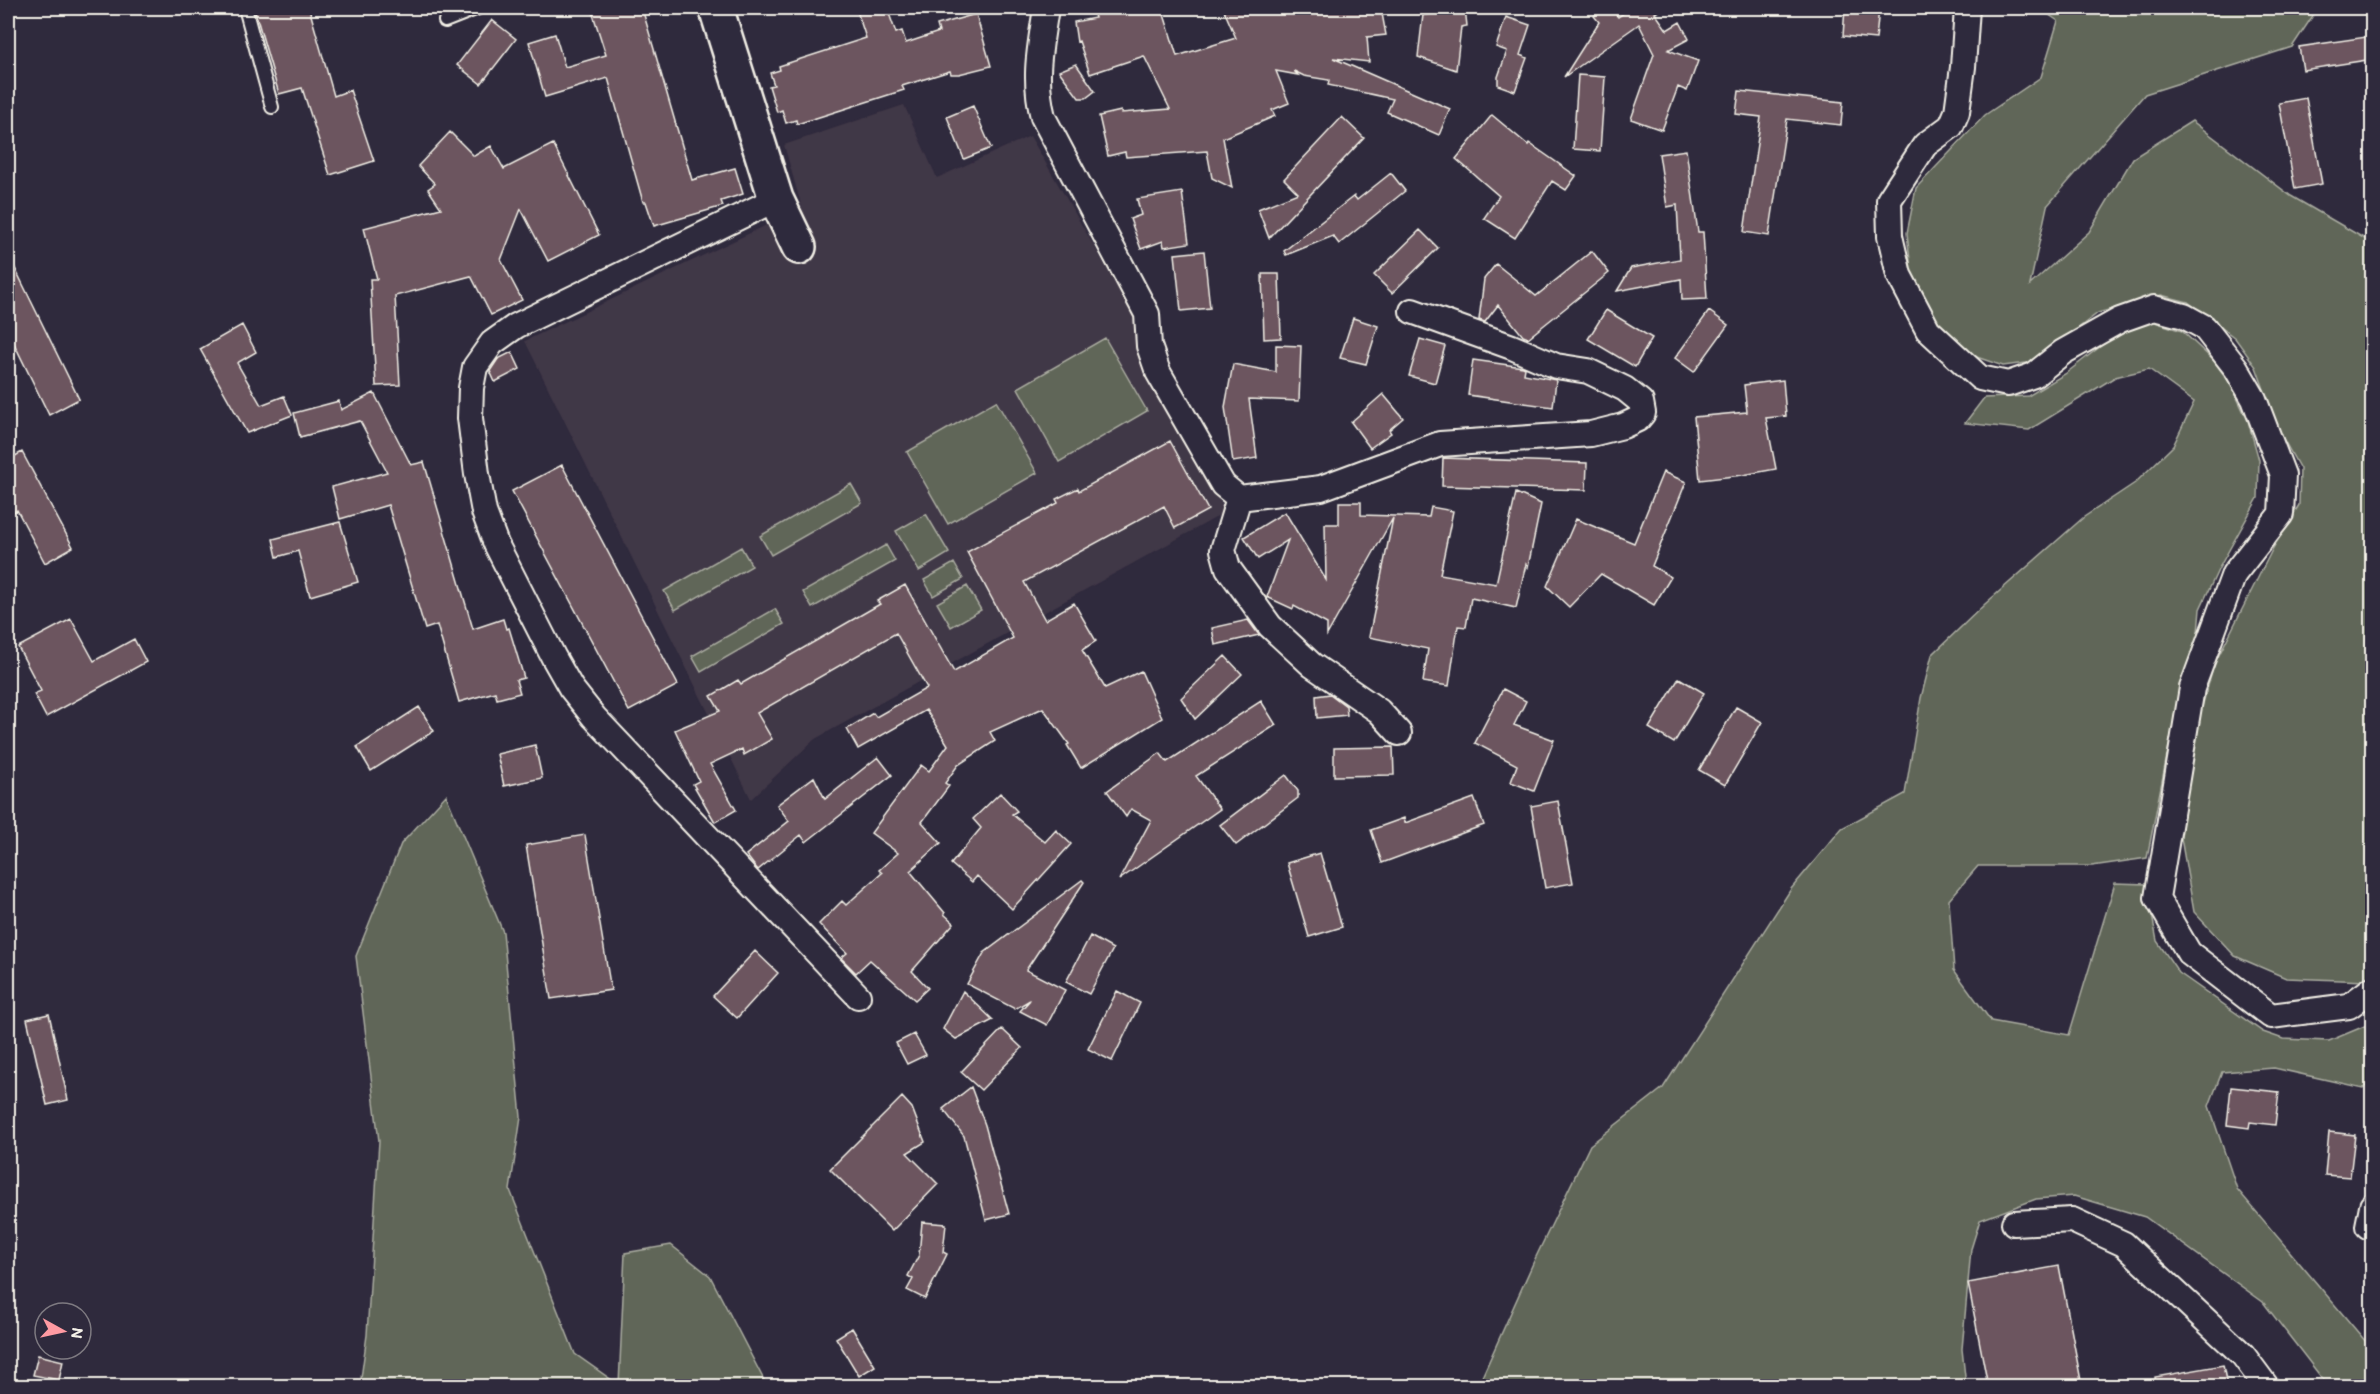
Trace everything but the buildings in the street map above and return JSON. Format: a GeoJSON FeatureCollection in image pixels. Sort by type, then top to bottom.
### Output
{"type":"FeatureCollection","features":[{"type":"Feature","properties":{"kind":"main road"},"geometry":{"type":"LineString","coordinates":[[716,8],[776,199],[799,247]]}},
{"type":"Feature","properties":{"kind":"street"},"geometry":{"type":"LineString","coordinates":[[1046,8],[1036,74],[1037,94],[1043,117],[1147,314],[1149,346],[1158,372],[1223,485],[1239,498],[1321,488],[1440,444],[1591,434],[1623,426],[1643,413],[1641,402],[1625,389],[1588,371],[1556,366],[1512,347],[1412,311]]}},
{"type":"Feature","properties":{"kind":"street"},"geometry":{"type":"LineString","coordinates":[[1967,8],[1957,112],[1951,126],[1925,145],[1889,200],[1890,236],[1899,275],[1928,330],[1980,378],[2008,384],[2034,375],[2063,352],[2120,320],[2154,308],[2184,316],[2204,327],[2236,368],[2254,399],[2283,475],[2281,514],[2234,574],[2192,688],[2157,898],[2189,953],[2271,1016],[2349,1006],[2373,989]]}},
{"type":"Feature","properties":{"kind":"street"},"geometry":{"type":"LineString","coordinates":[[776,199],[516,326],[492,343],[475,367],[471,388],[470,418],[484,512],[496,544],[571,688],[602,725],[858,996]]}},
{"type":"Feature","properties":{"kind":"street"},"geometry":{"type":"LineString","coordinates":[[1239,498],[1223,550],[1228,568],[1270,626],[1312,665],[1379,711],[1399,733]]}},
{"type":"Feature","properties":{"kind":"street"},"geometry":{"type":"LineString","coordinates":[[2014,1223],[2072,1220],[2124,1244],[2243,1355],[2266,1386]]}},
{"type":"Feature","properties":{"kind":"lane"},"geometry":{"type":"LineString","coordinates":[[245,8],[272,107]]}},
{"type":"Feature","properties":{"kind":"lane"},"geometry":{"type":"LineString","coordinates":[[445,21],[478,8]]}},
{"type":"Feature","properties":{"kind":"shaded area"},"geometry":{"type":"Polygon","coordinates":[[[904,105],[937,178],[1030,136],[1137,320],[1137,352],[1226,512],[815,739],[751,799],[525,341],[802,208],[784,145],[904,105]]]}},
{"type":"Feature","properties":{"kind":"green space"},"geometry":{"type":"Polygon","coordinates":[[[2039,8],[2318,8],[2292,47],[2145,94],[2047,206],[2030,285],[2089,232],[2133,158],[2192,121],[2291,196],[2372,243],[2372,977],[2367,981],[2286,978],[2235,956],[2194,912],[2181,838],[2189,752],[2214,665],[2273,548],[2299,505],[2300,469],[2280,433],[2256,367],[2235,338],[2188,302],[2161,295],[2098,313],[2034,362],[2003,366],[1956,350],[1927,309],[1912,279],[1907,233],[1916,188],[1985,115],[2041,77],[2058,21],[2039,8]]]}},
{"type":"Feature","properties":{"kind":"green space"},"geometry":{"type":"Polygon","coordinates":[[[2152,321],[2182,331],[2213,360],[2230,383],[2248,421],[2259,460],[2258,498],[2219,568],[2200,609],[2197,645],[2171,735],[2147,858],[2092,866],[1978,866],[1949,900],[1954,970],[1991,1021],[2069,1035],[2115,883],[2146,884],[2157,941],[2179,973],[2263,1032],[2283,1039],[2329,1041],[2372,1023],[2372,1082],[2363,1088],[2274,1068],[2222,1072],[2209,1106],[2237,1189],[2367,1343],[2372,1386],[2328,1386],[2263,1302],[2145,1217],[2074,1196],[2036,1199],[1980,1220],[1971,1249],[1962,1349],[1966,1386],[1478,1386],[1534,1261],[1590,1145],[1663,1088],[1791,889],[1842,828],[1905,794],[1921,698],[1932,655],[1985,604],[2084,517],[2135,483],[2173,446],[2194,402],[2149,369],[2115,377],[2029,430],[1965,423],[1984,398],[2028,396],[2065,374],[2119,332],[2152,321]]]}},
{"type":"Feature","properties":{"kind":"green space"},"geometry":{"type":"Polygon","coordinates":[[[1105,338],[1147,411],[1059,462],[1018,388],[1105,338]]]}},
{"type":"Feature","properties":{"kind":"green space"},"geometry":{"type":"Polygon","coordinates":[[[996,401],[1037,473],[948,524],[907,452],[996,401]]]}},
{"type":"Feature","properties":{"kind":"green space"},"geometry":{"type":"Polygon","coordinates":[[[851,484],[862,503],[771,555],[760,536],[851,484]]]}},
{"type":"Feature","properties":{"kind":"green space"},"geometry":{"type":"Polygon","coordinates":[[[926,514],[949,553],[919,571],[896,531],[926,514]]]}},
{"type":"Feature","properties":{"kind":"green space"},"geometry":{"type":"Polygon","coordinates":[[[886,545],[895,561],[812,608],[803,592],[886,545]]]}},
{"type":"Feature","properties":{"kind":"green space"},"geometry":{"type":"Polygon","coordinates":[[[741,547],[752,566],[675,610],[664,591],[741,547]]]}},
{"type":"Feature","properties":{"kind":"green space"},"geometry":{"type":"Polygon","coordinates":[[[954,563],[963,579],[933,596],[924,580],[954,563]]]}},
{"type":"Feature","properties":{"kind":"green space"},"geometry":{"type":"Polygon","coordinates":[[[967,586],[981,610],[951,627],[937,603],[967,586]]]}},
{"type":"Feature","properties":{"kind":"green space"},"geometry":{"type":"Polygon","coordinates":[[[775,609],[784,624],[701,672],[692,656],[775,609]]]}},
{"type":"Feature","properties":{"kind":"green space"},"geometry":{"type":"Polygon","coordinates":[[[446,795],[503,932],[521,1117],[510,1190],[575,1354],[619,1385],[625,1253],[671,1245],[710,1276],[767,1386],[360,1386],[367,1335],[379,1141],[356,956],[401,844],[446,795]]]}}]}
